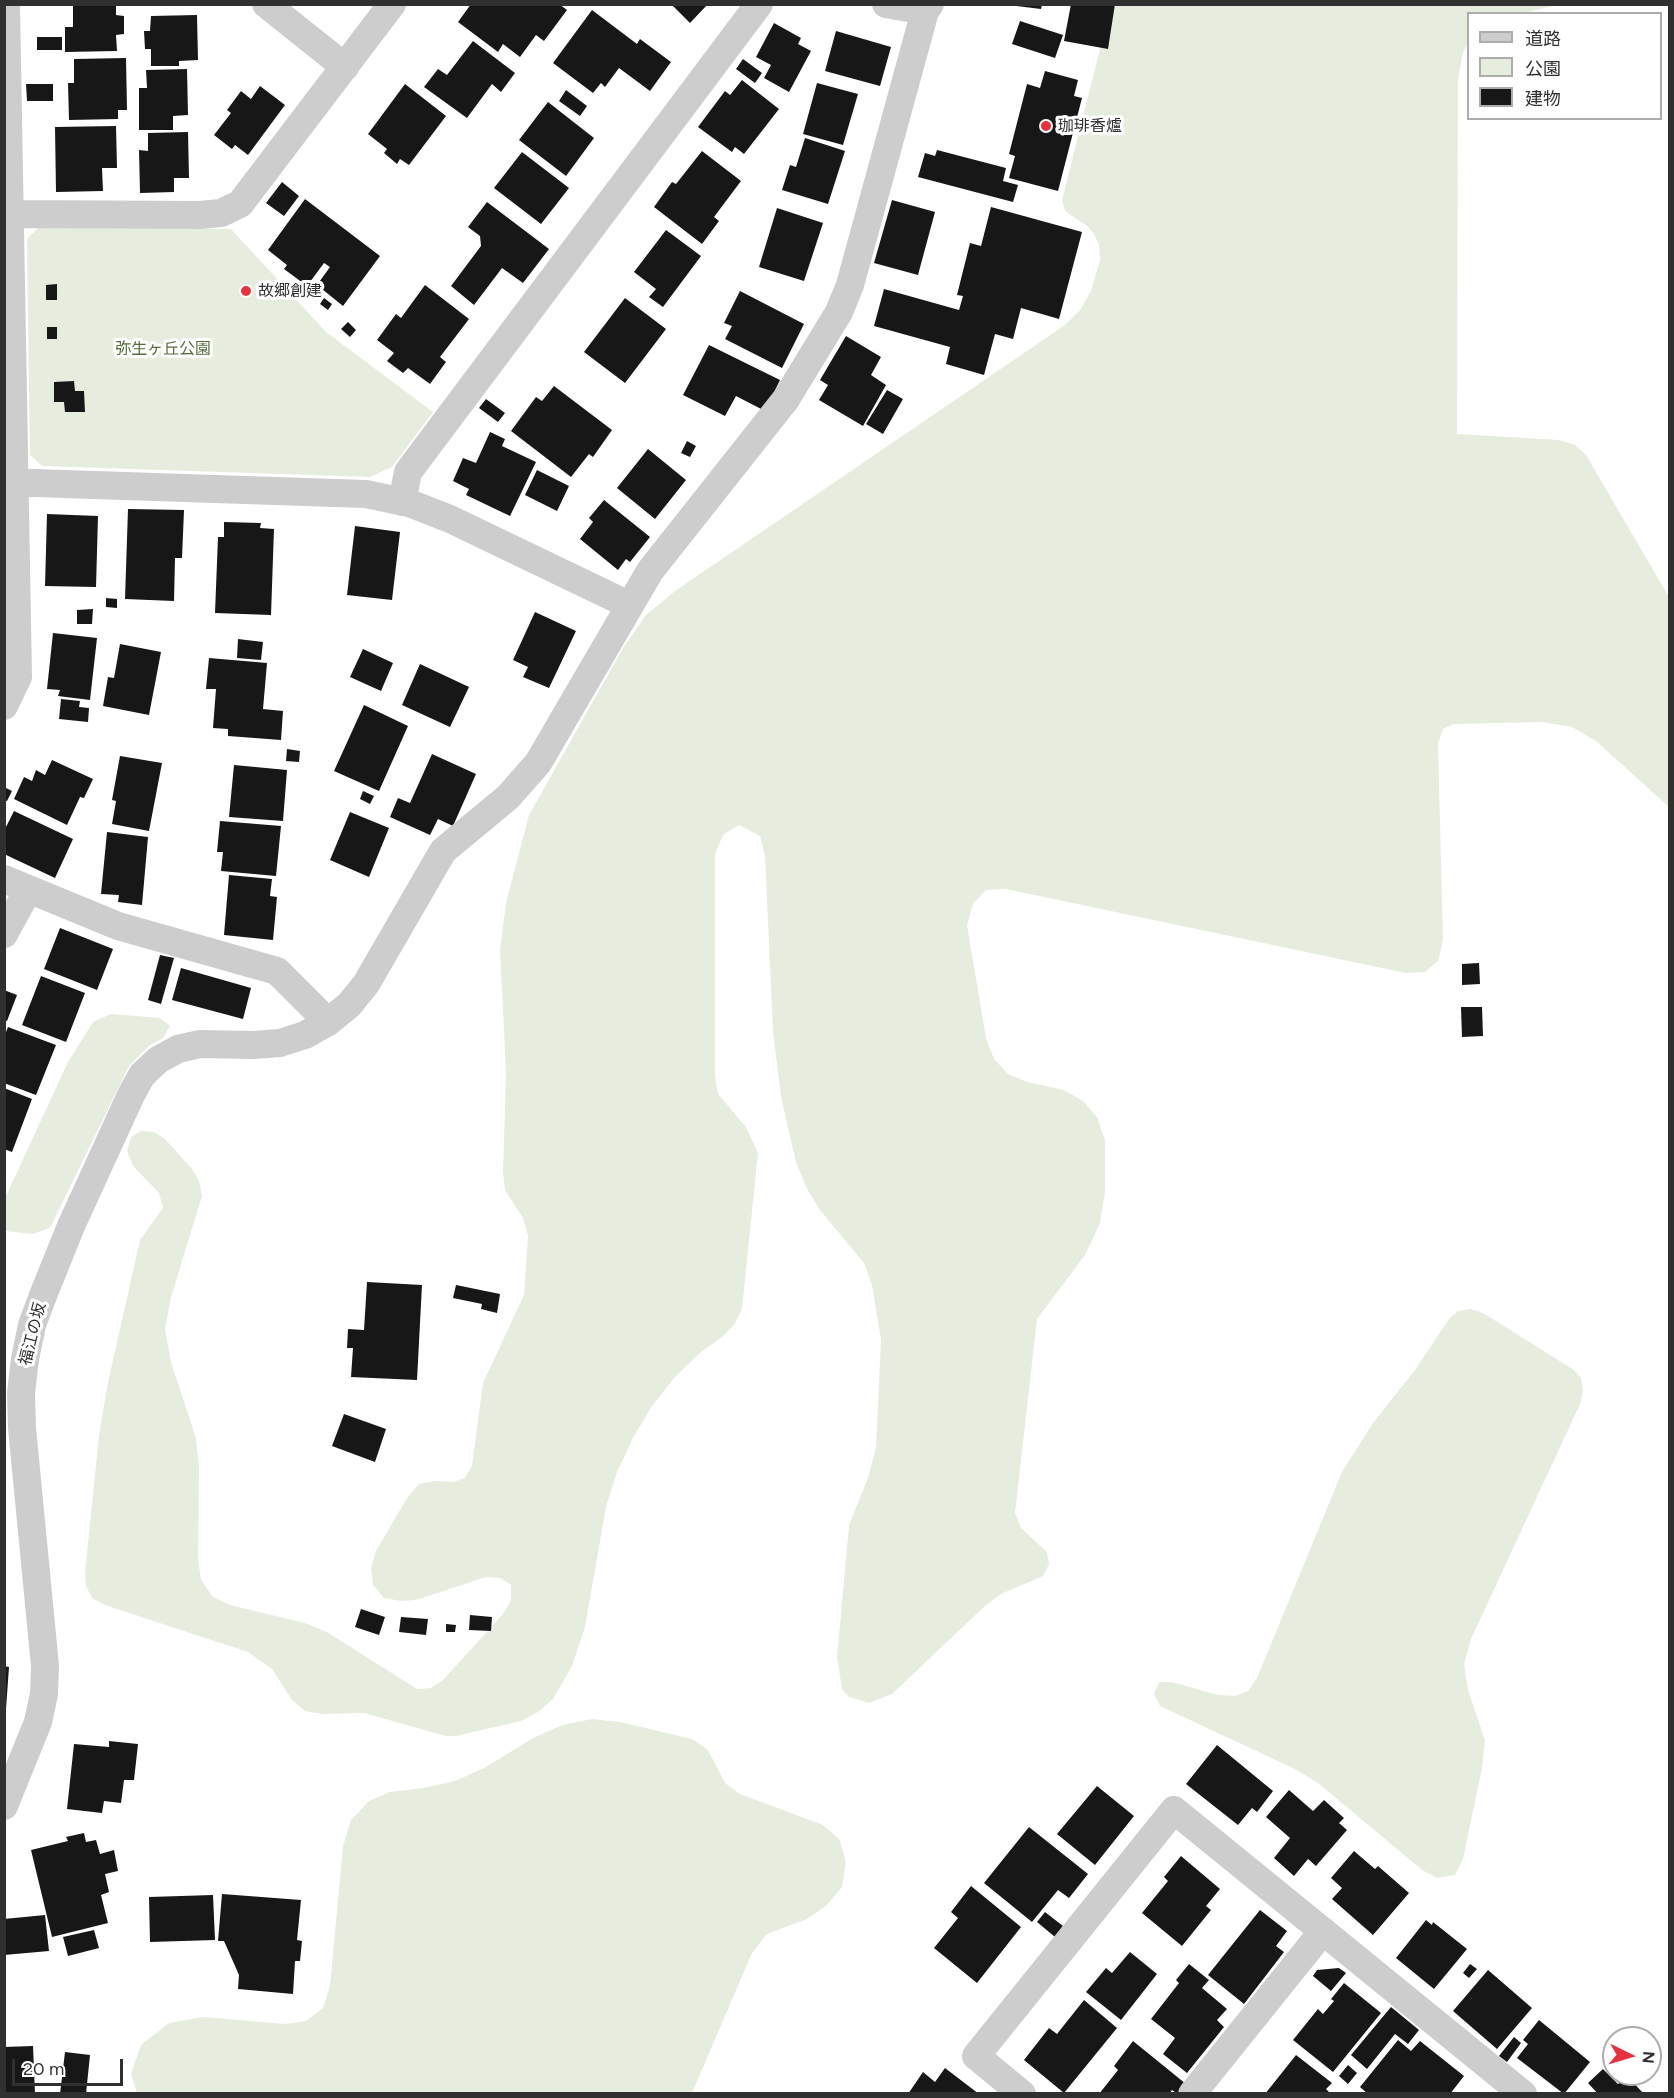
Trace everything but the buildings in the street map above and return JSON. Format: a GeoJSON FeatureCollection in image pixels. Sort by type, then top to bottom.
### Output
{"type":"FeatureCollection","features":[{"type":"Feature","properties":{"kind":"street"},"geometry":{"type":"LineString","coordinates":[[4,706],[18,677],[9,482],[10,214],[6,4]]}},
{"type":"Feature","properties":{"kind":"street"},"geometry":{"type":"LineString","coordinates":[[266,4],[345,66]]}},
{"type":"Feature","properties":{"kind":"street"},"geometry":{"type":"LineString","coordinates":[[10,214],[221,213],[240,204],[392,4]]}},
{"type":"Feature","properties":{"kind":"street"},"geometry":{"type":"LineString","coordinates":[[402,502],[408,472],[759,4]]}},
{"type":"Feature","properties":{"kind":"street"},"geometry":{"type":"LineString","coordinates":[[886,4],[927,8]]}},
{"type":"Feature","properties":{"kind":"street","name":"福江の坂"},"geometry":{"type":"LineString","coordinates":[[4,1806],[38,1722],[44,1694],[45,1666],[16,1346],[44,1293],[71,1226],[142,1075],[159,1060],[178,1049],[200,1044],[253,1045],[280,1042],[305,1035],[328,1022],[349,1005],[366,984],[443,851],[508,797],[538,763],[628,605],[673,540],[786,399],[838,312],[850,285],[927,8]]}},
{"type":"Feature","properties":{"kind":"street"},"geometry":{"type":"LineString","coordinates":[[9,482],[366,494],[402,502],[450,519],[628,605]]}},
{"type":"Feature","properties":{"kind":"street"},"geometry":{"type":"LineString","coordinates":[[4,934],[16,885],[118,926],[277,970],[328,1022]]}},
{"type":"Feature","properties":{"kind":"street"},"geometry":{"type":"LineString","coordinates":[[1022,2094],[976,2056],[1174,1810],[1523,2094]]}},
{"type":"Feature","properties":{"kind":"street"},"geometry":{"type":"LineString","coordinates":[[1192,2094],[1323,1931]]}},
{"type":"Feature","properties":{"kind":"green space"},"geometry":{"type":"Polygon","coordinates":[[[1111,5],[1556,5],[1529,12],[1467,12],[1467,46],[1463,52],[1458,79],[1457,434],[1559,440],[1575,445],[1586,455],[1669,597],[1669,807],[1596,741],[1572,727],[1542,722],[1454,724],[1443,729],[1438,743],[1443,940],[1438,961],[1425,972],[1406,973],[1006,889],[986,890],[973,904],[967,925],[986,1038],[994,1059],[1008,1074],[1027,1082],[1064,1090],[1083,1101],[1097,1117],[1105,1140],[1105,1192],[1100,1223],[1085,1255],[1037,1319],[1015,1513],[1021,1528],[1047,1552],[1049,1564],[1043,1576],[1001,1594],[986,1605],[892,1694],[869,1703],[849,1697],[842,1689],[837,1657],[849,1525],[868,1478],[876,1447],[881,1340],[872,1285],[864,1263],[820,1210],[807,1189],[796,1162],[781,1097],[773,1031],[765,856],[760,836],[739,825],[723,835],[715,854],[715,1076],[718,1094],[746,1127],[758,1153],[742,1309],[734,1325],[675,1377],[652,1406],[633,1438],[617,1472],[606,1507],[585,1627],[572,1666],[553,1699],[538,1712],[521,1721],[456,1736],[446,1736],[364,1713],[322,1714],[305,1711],[292,1700],[272,1669],[248,1652],[105,1605],[92,1598],[86,1586],[85,1573],[99,1435],[108,1382],[140,1240],[163,1208],[159,1193],[133,1166],[127,1151],[131,1137],[141,1131],[154,1132],[165,1139],[192,1169],[199,1181],[202,1196],[171,1297],[165,1329],[171,1362],[196,1438],[199,1468],[198,1558],[201,1580],[213,1597],[230,1605],[305,1623],[327,1632],[417,1689],[431,1688],[443,1680],[504,1613],[511,1600],[511,1585],[500,1578],[486,1577],[416,1600],[401,1601],[384,1598],[373,1585],[371,1568],[376,1551],[407,1498],[419,1484],[435,1481],[453,1482],[465,1478],[472,1466],[483,1383],[524,1295],[528,1236],[523,1218],[505,1190],[503,1171],[506,1072],[500,950],[506,903],[529,815],[623,648],[646,615],[675,591],[1065,325],[1080,310],[1091,291],[1100,260],[1099,245],[1087,226],[1065,211],[1062,200],[1111,5]]]}},
{"type":"Feature","properties":{"kind":"green space","name":"弥生ヶ丘公園"},"geometry":{"type":"Polygon","coordinates":[[[38,228],[231,229],[326,332],[433,412],[392,467],[370,477],[42,466],[30,455],[27,239],[38,228]]]}},
{"type":"Feature","properties":{"kind":"green space"},"geometry":{"type":"Polygon","coordinates":[[[111,1014],[160,1018],[170,1026],[163,1038],[149,1046],[129,1066],[50,1228],[33,1234],[5,1231],[5,1198],[68,1062],[93,1022],[111,1014]]]}},
{"type":"Feature","properties":{"kind":"green space"},"geometry":{"type":"Polygon","coordinates":[[[1471,1309],[1483,1313],[1574,1370],[1581,1378],[1583,1389],[1581,1402],[1471,1639],[1464,1664],[1468,1690],[1485,1740],[1482,1768],[1463,1859],[1455,1875],[1437,1878],[1422,1870],[1318,1783],[1293,1768],[1160,1706],[1154,1694],[1159,1682],[1172,1682],[1218,1695],[1235,1696],[1248,1691],[1257,1678],[1342,1472],[1373,1423],[1415,1370],[1449,1319],[1458,1311],[1471,1309]]]}},
{"type":"Feature","properties":{"kind":"green space"},"geometry":{"type":"Polygon","coordinates":[[[592,1719],[620,1722],[692,1739],[708,1750],[725,1783],[740,1794],[823,1825],[839,1839],[846,1862],[842,1887],[826,1906],[807,1919],[767,1934],[752,1953],[692,2093],[137,2093],[131,2074],[141,2045],[169,2023],[203,2017],[286,2024],[306,2021],[323,2008],[330,1986],[343,1846],[351,1820],[369,1801],[390,1792],[455,1781],[484,1768],[535,1737],[562,1725],[592,1719]]]}},
{"type":"Feature","properties":{"kind":"place","name":"珈琲香爐"},"geometry":{"type":"Point","coordinates":[1046,126]}},
{"type":"Feature","properties":{"kind":"place","name":"故郷創建"},"geometry":{"type":"Point","coordinates":[246,291]}}]}
